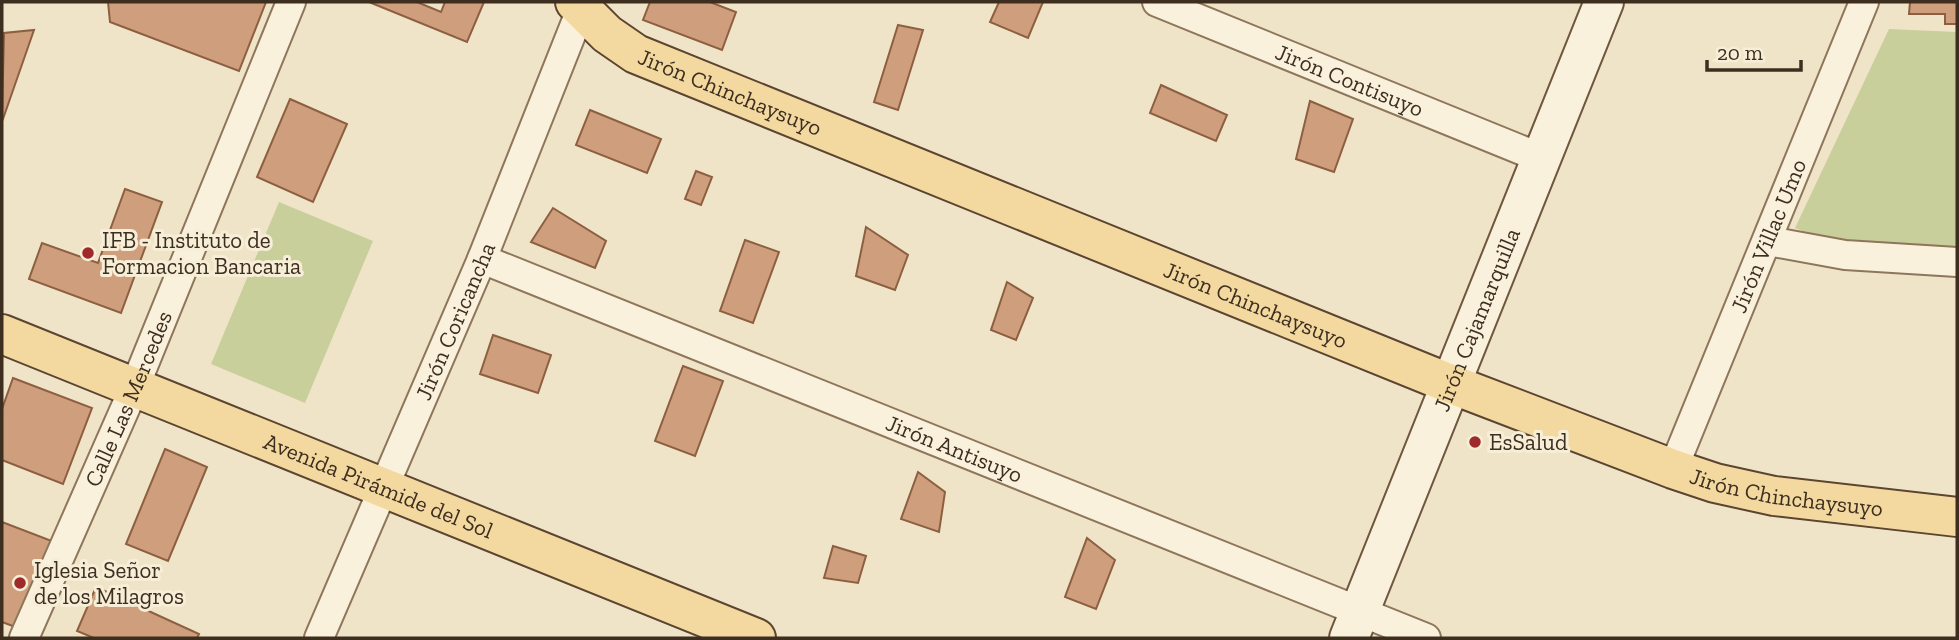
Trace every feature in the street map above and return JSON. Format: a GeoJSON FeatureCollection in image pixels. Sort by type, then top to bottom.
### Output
{"type":"FeatureCollection","features":[{"type":"Feature","properties":{"kind":"main road","name":"Jirón Chinchaysuyo"},"geometry":{"type":"LineString","coordinates":[[580,4],[607,34],[636,54],[1451,384],[1673,469],[1715,483],[1774,496],[1957,516]]}},
{"type":"Feature","properties":{"kind":"main road","name":"Avenida Pirámide del Sol"},"geometry":{"type":"LineString","coordinates":[[2,334],[756,638]]}},
{"type":"Feature","properties":{"kind":"street","name":"Calle Las Mercedes"},"geometry":{"type":"LineString","coordinates":[[24,638],[135,386],[290,2]]}},
{"type":"Feature","properties":{"kind":"street","name":"Jirón Contisuyo"},"geometry":{"type":"LineString","coordinates":[[1157,2],[1541,158]]}},
{"type":"Feature","properties":{"kind":"street","name":"Jirón Cajamarquilla"},"geometry":{"type":"LineString","coordinates":[[1355,624],[1604,2]]}},
{"type":"Feature","properties":{"kind":"street","name":"Jirón Villac Umo"},"geometry":{"type":"LineString","coordinates":[[1673,469],[1864,2]]}},
{"type":"Feature","properties":{"kind":"street","name":"Jirón Coricancha"},"geometry":{"type":"LineString","coordinates":[[319,638],[482,259],[580,4]]}},
{"type":"Feature","properties":{"kind":"street"},"geometry":{"type":"LineString","coordinates":[[1768,241],[1845,255],[1957,262]]}},
{"type":"Feature","properties":{"kind":"street","name":"Jirón Antisuyo"},"geometry":{"type":"LineString","coordinates":[[482,259],[1355,624],[1426,638]]}},
{"type":"Feature","properties":{"kind":"green space"},"geometry":{"type":"Polygon","coordinates":[[[1889,29],[1957,32],[1957,251],[1837,245],[1795,228],[1889,29]]]}},
{"type":"Feature","properties":{"kind":"green space"},"geometry":{"type":"Polygon","coordinates":[[[279,202],[373,241],[305,403],[211,364],[279,202]]]}},
{"type":"Feature","properties":{"kind":"building"},"geometry":{"type":"Polygon","coordinates":[[[108,2],[266,2],[239,71],[110,22],[108,2]]]}},
{"type":"Feature","properties":{"kind":"building"},"geometry":{"type":"Polygon","coordinates":[[[369,2],[417,2],[441,12],[445,2],[484,2],[467,42],[369,2]]]}},
{"type":"Feature","properties":{"kind":"building"},"geometry":{"type":"Polygon","coordinates":[[[650,2],[710,2],[736,12],[722,50],[643,20],[650,2]]]}},
{"type":"Feature","properties":{"kind":"building"},"geometry":{"type":"Polygon","coordinates":[[[999,2],[1043,2],[1028,38],[990,22],[999,2]]]}},
{"type":"Feature","properties":{"kind":"building"},"geometry":{"type":"Polygon","coordinates":[[[1910,2],[1957,2],[1957,24],[1945,24],[1945,14],[1909,14],[1910,2]]]}},
{"type":"Feature","properties":{"kind":"building"},"geometry":{"type":"Polygon","coordinates":[[[898,25],[923,30],[898,110],[874,102],[898,25]]]}},
{"type":"Feature","properties":{"kind":"building"},"geometry":{"type":"Polygon","coordinates":[[[34,30],[3,119],[4,33],[34,30]]]}},
{"type":"Feature","properties":{"kind":"building"},"geometry":{"type":"Polygon","coordinates":[[[1161,85],[1227,115],[1216,141],[1150,113],[1161,85]]]}},
{"type":"Feature","properties":{"kind":"building"},"geometry":{"type":"Polygon","coordinates":[[[290,99],[347,124],[313,202],[257,177],[290,99]]]}},
{"type":"Feature","properties":{"kind":"building"},"geometry":{"type":"Polygon","coordinates":[[[1310,101],[1353,119],[1334,172],[1296,159],[1310,101]]]}},
{"type":"Feature","properties":{"kind":"building"},"geometry":{"type":"Polygon","coordinates":[[[590,110],[661,139],[647,173],[576,145],[590,110]]]}},
{"type":"Feature","properties":{"kind":"building"},"geometry":{"type":"Polygon","coordinates":[[[696,171],[712,177],[701,205],[685,199],[696,171]]]}},
{"type":"Feature","properties":{"kind":"building"},"geometry":{"type":"Polygon","coordinates":[[[125,189],[162,202],[121,313],[29,279],[42,243],[98,263],[125,189]]]}},
{"type":"Feature","properties":{"kind":"building"},"geometry":{"type":"Polygon","coordinates":[[[553,208],[606,241],[595,268],[531,242],[553,208]]]}},
{"type":"Feature","properties":{"kind":"building"},"geometry":{"type":"Polygon","coordinates":[[[866,227],[908,255],[895,290],[856,276],[866,227]]]}},
{"type":"Feature","properties":{"kind":"building"},"geometry":{"type":"Polygon","coordinates":[[[745,240],[779,252],[753,323],[720,311],[745,240]]]}},
{"type":"Feature","properties":{"kind":"building"},"geometry":{"type":"Polygon","coordinates":[[[1007,282],[1033,298],[1016,340],[991,330],[1007,282]]]}},
{"type":"Feature","properties":{"kind":"building"},"geometry":{"type":"Polygon","coordinates":[[[493,335],[551,355],[538,393],[480,374],[493,335]]]}},
{"type":"Feature","properties":{"kind":"building"},"geometry":{"type":"Polygon","coordinates":[[[683,366],[723,381],[695,456],[655,441],[683,366]]]}},
{"type":"Feature","properties":{"kind":"building"},"geometry":{"type":"Polygon","coordinates":[[[13,378],[92,408],[63,484],[2,460],[2,409],[13,378]]]}},
{"type":"Feature","properties":{"kind":"building"},"geometry":{"type":"Polygon","coordinates":[[[165,449],[207,467],[168,561],[126,544],[165,449]]]}},
{"type":"Feature","properties":{"kind":"building"},"geometry":{"type":"Polygon","coordinates":[[[918,472],[945,492],[939,532],[901,519],[918,472]]]}},
{"type":"Feature","properties":{"kind":"building","name":"Iglesia Señor de los Milagros"},"geometry":{"type":"Polygon","coordinates":[[[2,522],[57,543],[18,628],[2,622],[2,522]]]}},
{"type":"Feature","properties":{"kind":"building"},"geometry":{"type":"Polygon","coordinates":[[[1087,538],[1115,560],[1096,609],[1065,597],[1087,538]]]}},
{"type":"Feature","properties":{"kind":"building"},"geometry":{"type":"Polygon","coordinates":[[[833,546],[866,556],[858,583],[824,578],[833,546]]]}},
{"type":"Feature","properties":{"kind":"building"},"geometry":{"type":"Polygon","coordinates":[[[96,587],[199,634],[197,638],[94,638],[77,631],[96,587]]]}},
{"type":"Feature","properties":{"kind":"place","name":"IFB - Instituto de Formacion Bancaria"},"geometry":{"type":"Point","coordinates":[88,253]}},
{"type":"Feature","properties":{"kind":"place","name":"EsSalud"},"geometry":{"type":"Point","coordinates":[1475,442]}},
{"type":"Feature","properties":{"kind":"place","name":"Iglesia Señor de los Milagros"},"geometry":{"type":"Point","coordinates":[20,583]}}]}
